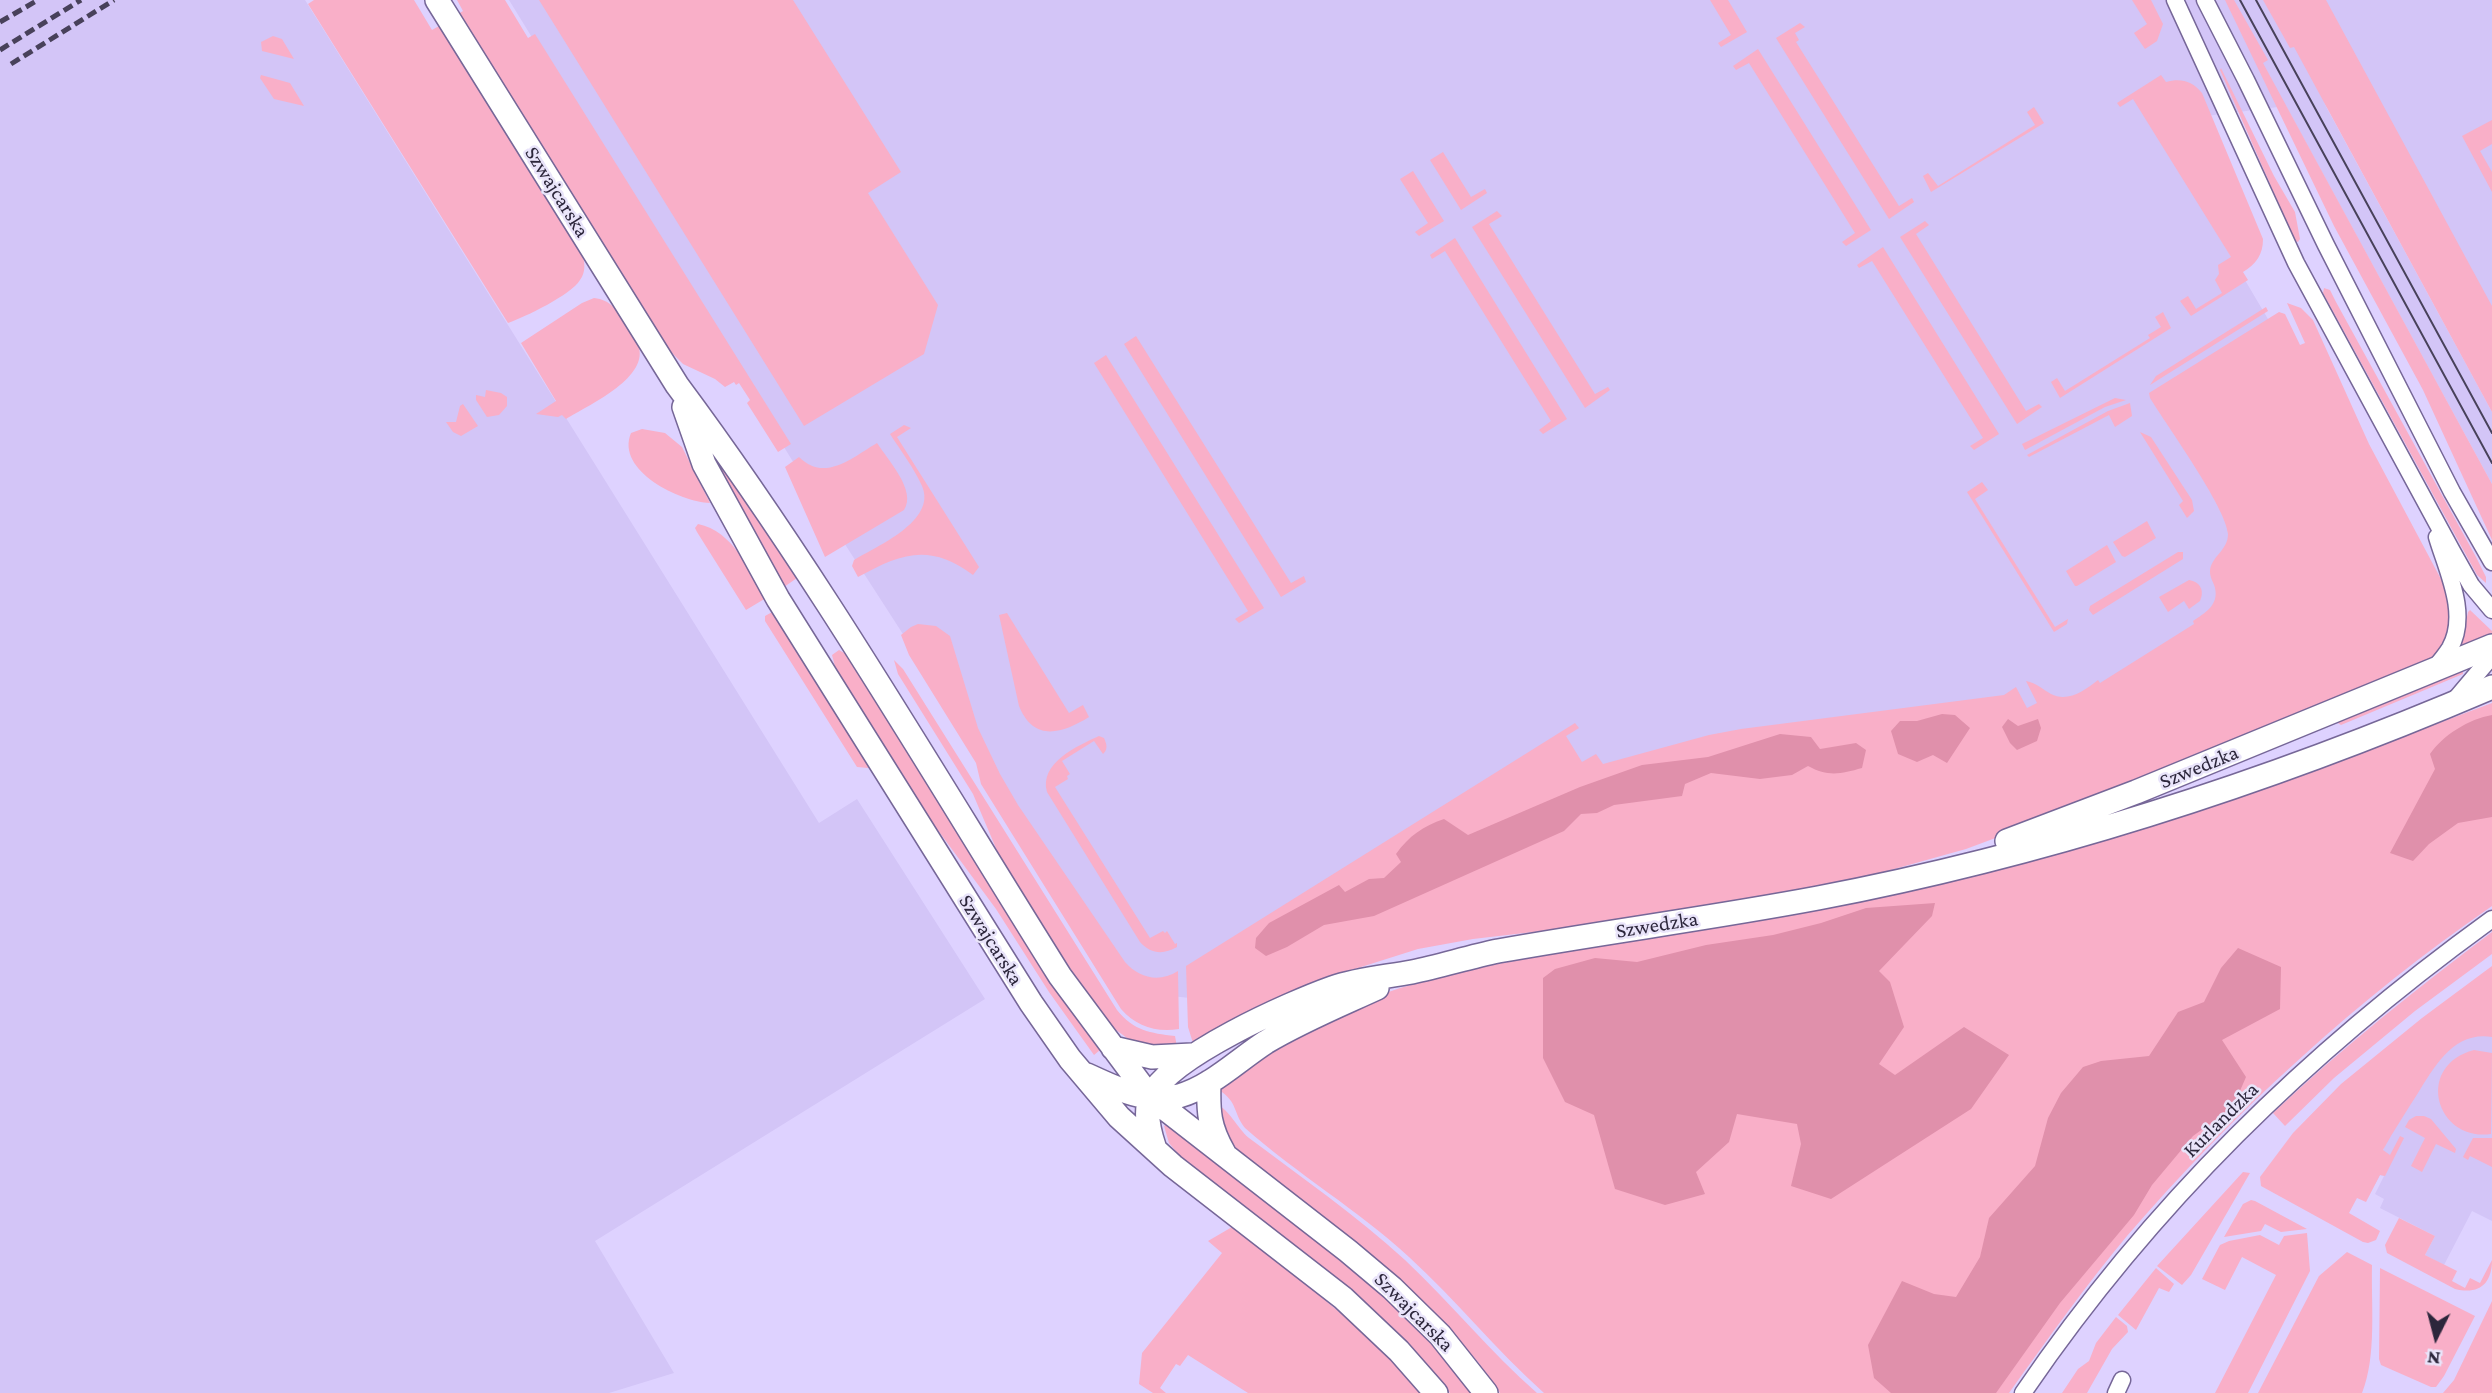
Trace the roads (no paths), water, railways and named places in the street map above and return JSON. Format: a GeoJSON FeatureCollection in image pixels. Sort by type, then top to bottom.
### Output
{"type":"FeatureCollection","features":[{"type":"Feature","properties":{"kind":"street","name":"Szwajcarska"},"geometry":{"type":"LineString","coordinates":[[437,0],[677,385],[717,439],[832,611],[1060,976],[1113,1048],[1150,1097],[1348,1251],[1399,1295],[1440,1335],[1486,1393]]}},
{"type":"Feature","properties":{"kind":"street"},"geometry":{"type":"LineString","coordinates":[[2175,0],[2295,263],[2430,512],[2472,585],[2492,610]]}},
{"type":"Feature","properties":{"kind":"street"},"geometry":{"type":"LineString","coordinates":[[2205,0],[2338,270],[2489,557]]}},
{"type":"Feature","properties":{"kind":"street","name":"Szwajcarska"},"geometry":{"type":"LineString","coordinates":[[677,385],[704,464],[790,620],[1031,1003],[1081,1072],[1119,1117],[1191,1181],[1361,1314],[1436,1393]]}},
{"type":"Feature","properties":{"kind":"street"},"geometry":{"type":"LineString","coordinates":[[2430,512],[2457,607],[2458,623],[2450,648],[2432,673]]}},
{"type":"Feature","properties":{"kind":"street","name":"Szwedzka"},"geometry":{"type":"LineString","coordinates":[[1902,879],[2125,797],[2432,673],[2492,646]]}},
{"type":"Feature","properties":{"kind":"street"},"geometry":{"type":"LineString","coordinates":[[2451,705],[2492,656]]}},
{"type":"Feature","properties":{"kind":"street","name":"Szwedzka"},"geometry":{"type":"LineString","coordinates":[[1150,1097],[1169,1072],[1194,1055],[1273,1014],[1336,987],[1496,952],[1766,908],[1988,860],[2154,813],[2302,762],[2492,687]]}},
{"type":"Feature","properties":{"kind":"street","name":"Kurlandzka"},"geometry":{"type":"LineString","coordinates":[[2023,1393],[2076,1318],[2130,1250],[2210,1160],[2269,1102],[2355,1025],[2492,919]]}},
{"type":"Feature","properties":{"kind":"street","name":"Szwedzka"},"geometry":{"type":"LineString","coordinates":[[1081,1072],[1124,1092],[1150,1097],[1178,1096],[1209,1082],[1267,1042],[1311,1018],[1413,972]]}},
{"type":"Feature","properties":{"kind":"street"},"geometry":{"type":"LineString","coordinates":[[1113,1048],[1152,1057],[1194,1055]]}},
{"type":"Feature","properties":{"kind":"street"},"geometry":{"type":"LineString","coordinates":[[1209,1082],[1208,1116],[1214,1136],[1228,1159]]}},
{"type":"Feature","properties":{"kind":"street"},"geometry":{"type":"LineString","coordinates":[[1150,1097],[1149,1129],[1154,1146]]}},
{"type":"Feature","properties":{"kind":"tram line"},"geometry":{"type":"LineString","coordinates":[[2240,0],[2492,463]]}},
{"type":"Feature","properties":{"kind":"tram line"},"geometry":{"type":"LineString","coordinates":[[2256,0],[2492,433]]}},
{"type":"Feature","properties":{"kind":"railway"},"geometry":{"type":"LineString","coordinates":[[0,22],[38,0]]}},
{"type":"Feature","properties":{"kind":"railway"},"geometry":{"type":"LineString","coordinates":[[0,50],[81,0]]}},
{"type":"Feature","properties":{"kind":"railway"},"geometry":{"type":"LineString","coordinates":[[11,64],[114,0]]}}]}
